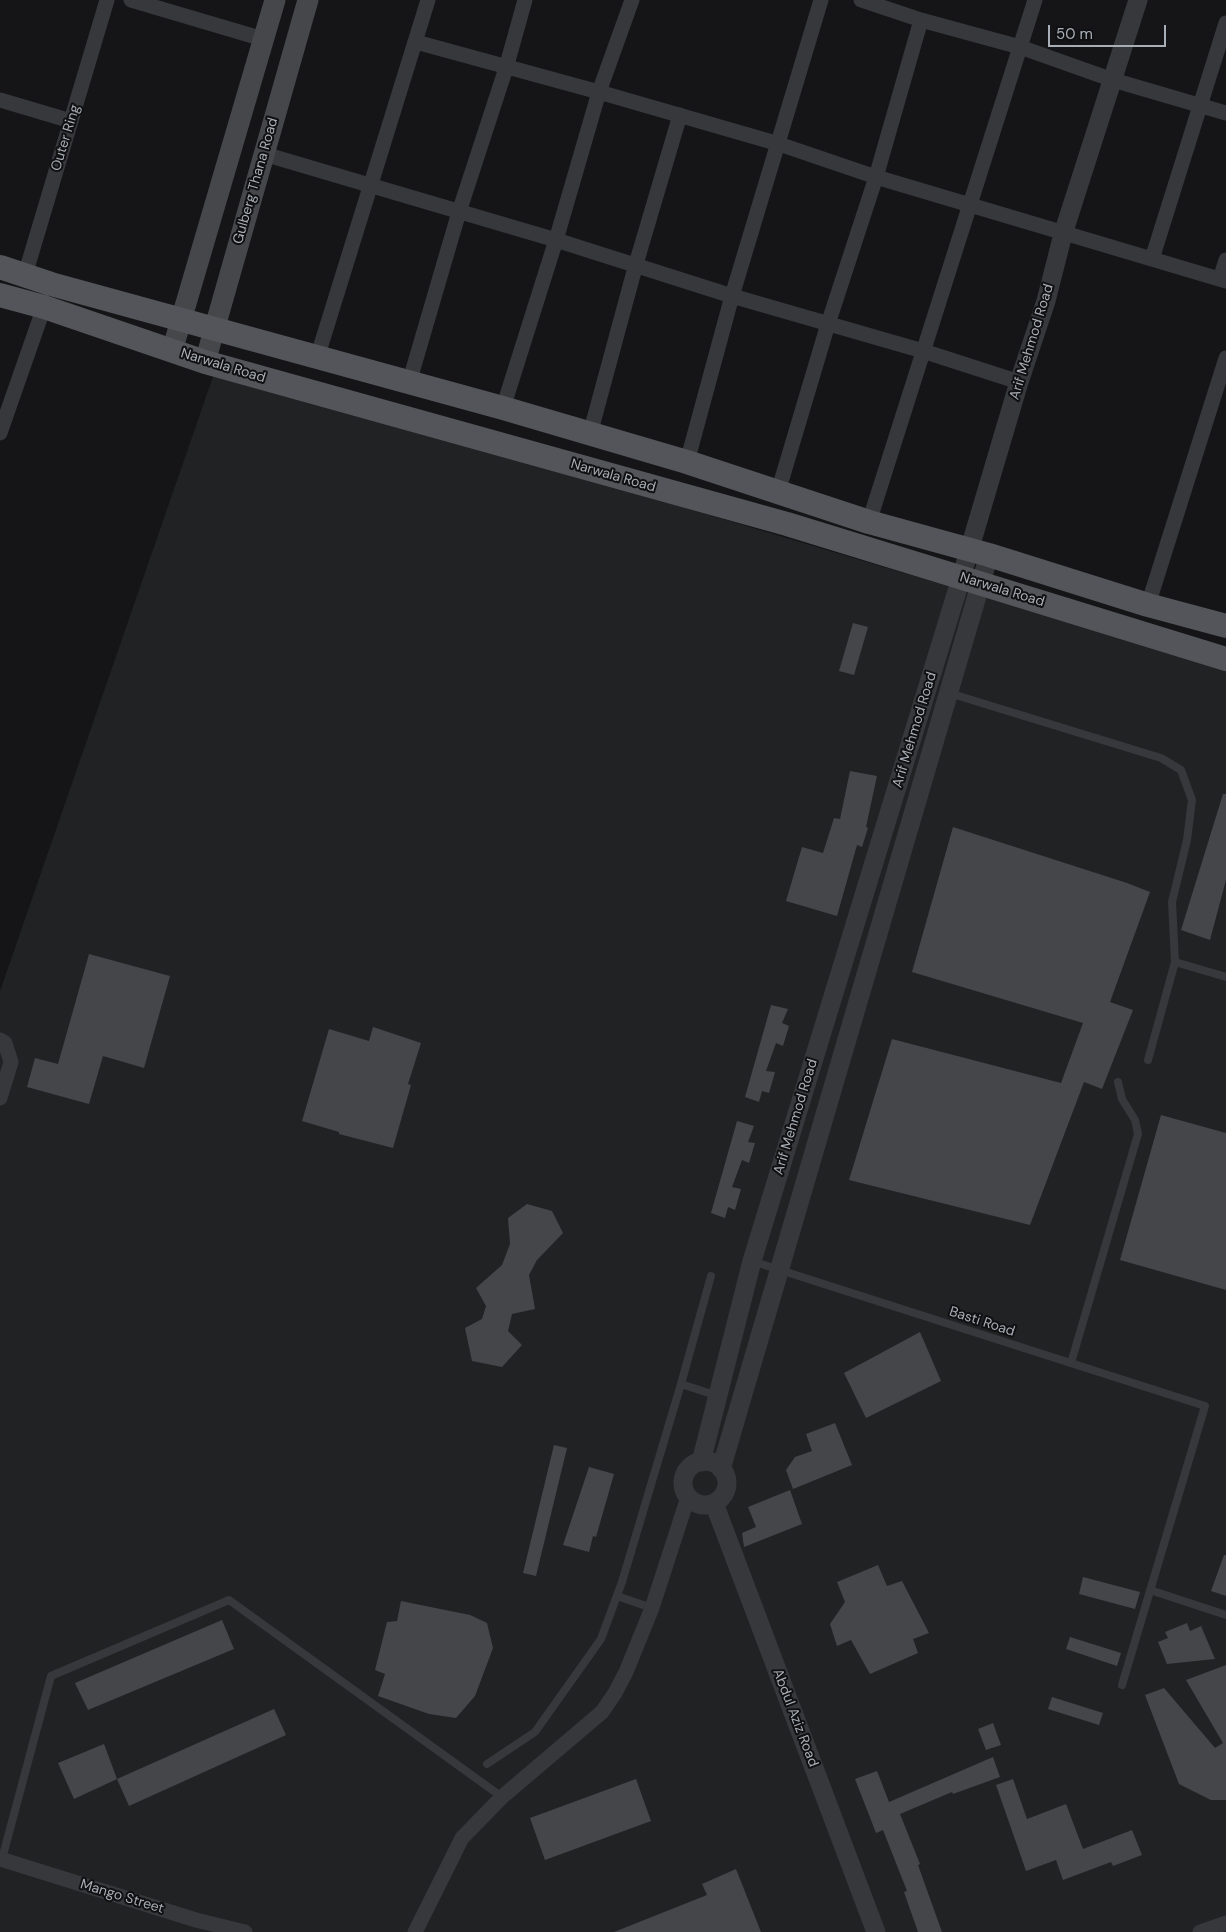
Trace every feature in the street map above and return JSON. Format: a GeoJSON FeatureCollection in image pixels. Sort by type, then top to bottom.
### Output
{"type":"FeatureCollection","features":[{"type":"Feature","properties":{"kind":"main road"},"geometry":{"type":"LineString","coordinates":[[172,351],[275,0]]}},
{"type":"Feature","properties":{"kind":"main road","name":"Gulberg Thana Road"},"geometry":{"type":"LineString","coordinates":[[205,362],[308,0]]}},
{"type":"Feature","properties":{"kind":"main road","name":"Narwala Road"},"geometry":{"type":"LineString","coordinates":[[0,267],[317,358],[502,408],[686,462],[869,522],[979,552],[1148,605],[1226,626]]}},
{"type":"Feature","properties":{"kind":"main road","name":"Narwala Road"},"geometry":{"type":"LineString","coordinates":[[0,294],[44,307],[205,362],[777,521],[1226,659]]}},
{"type":"Feature","properties":{"kind":"street","name":"Outer Ring"},"geometry":{"type":"LineString","coordinates":[[25,275],[107,0]]}},
{"type":"Feature","properties":{"kind":"street"},"geometry":{"type":"LineString","coordinates":[[131,0],[263,39]]}},
{"type":"Feature","properties":{"kind":"street"},"geometry":{"type":"LineString","coordinates":[[317,358],[428,0]]}},
{"type":"Feature","properties":{"kind":"street"},"geometry":{"type":"LineString","coordinates":[[409,383],[459,212],[506,68],[525,0]]}},
{"type":"Feature","properties":{"kind":"street"},"geometry":{"type":"LineString","coordinates":[[502,408],[556,240],[599,92],[632,0]]}},
{"type":"Feature","properties":{"kind":"street"},"geometry":{"type":"LineString","coordinates":[[686,462],[732,296],[821,0]]}},
{"type":"Feature","properties":{"kind":"street"},"geometry":{"type":"LineString","coordinates":[[861,0],[921,20],[1020,47],[1113,80],[1226,113]]}},
{"type":"Feature","properties":{"kind":"street"},"geometry":{"type":"LineString","coordinates":[[869,522],[1035,0]]}},
{"type":"Feature","properties":{"kind":"street","name":"Arif Mehmod Road"},"geometry":{"type":"LineString","coordinates":[[701,1462],[752,1261],[900,776],[971,581],[1019,382],[1046,301],[1063,234],[1138,0]]}},
{"type":"Feature","properties":{"kind":"street"},"geometry":{"type":"LineString","coordinates":[[778,492],[828,324],[876,177],[921,20]]}},
{"type":"Feature","properties":{"kind":"street"},"geometry":{"type":"LineString","coordinates":[[1152,259],[1226,23]]}},
{"type":"Feature","properties":{"kind":"street"},"geometry":{"type":"LineString","coordinates":[[416,42],[779,144],[969,206],[1223,280],[1226,260]]}},
{"type":"Feature","properties":{"kind":"street"},"geometry":{"type":"LineString","coordinates":[[0,100],[71,121]]}},
{"type":"Feature","properties":{"kind":"street"},"geometry":{"type":"LineString","coordinates":[[590,434],[636,264],[680,115]]}},
{"type":"Feature","properties":{"kind":"street"},"geometry":{"type":"LineString","coordinates":[[264,154],[371,184],[636,264],[732,296],[923,351],[1019,382]]}},
{"type":"Feature","properties":{"kind":"street"},"geometry":{"type":"LineString","coordinates":[[0,433],[44,307]]}},
{"type":"Feature","properties":{"kind":"street"},"geometry":{"type":"LineString","coordinates":[[1148,605],[1226,358]]}},
{"type":"Feature","properties":{"kind":"street"},"geometry":{"type":"LineString","coordinates":[[721,1469],[949,693],[971,581]]}},
{"type":"Feature","properties":{"kind":"street"},"geometry":{"type":"LineString","coordinates":[[900,776],[922,783]]}},
{"type":"Feature","properties":{"kind":"street"},"geometry":{"type":"LineString","coordinates":[[825,1022],[850,1029]]}},
{"type":"Feature","properties":{"kind":"street"},"geometry":{"type":"LineString","coordinates":[[0,1040],[5,1043],[11,1062],[0,1098]]}},
{"type":"Feature","properties":{"kind":"street"},"geometry":{"type":"LineString","coordinates":[[770,1202],[796,1210]]}},
{"type":"Feature","properties":{"kind":"street"},"geometry":{"type":"LineString","coordinates":[[701,1462],[715,1464],[721,1469],[727,1481],[720,1500],[714,1504],[700,1505],[688,1497],[684,1490],[685,1476],[688,1469],[701,1462]]}},
{"type":"Feature","properties":{"kind":"street"},"geometry":{"type":"LineString","coordinates":[[415,1932],[462,1838],[502,1797],[602,1712],[626,1672],[652,1608],[688,1497]]}},
{"type":"Feature","properties":{"kind":"street","name":"Abdul Aziz Road"},"geometry":{"type":"LineString","coordinates":[[714,1504],[876,1932]]}},
{"type":"Feature","properties":{"kind":"street","name":"Mango Street"},"geometry":{"type":"LineString","coordinates":[[1,1859],[196,1920],[245,1932]]}},
{"type":"Feature","properties":{"kind":"street"},"geometry":{"type":"LineString","coordinates":[[1200,1932],[1226,1923]]}},
{"type":"Feature","properties":{"kind":"lane"},"geometry":{"type":"LineString","coordinates":[[949,693],[1161,758],[1181,770],[1192,800],[1187,840],[1172,902],[1175,962],[1148,1060]]}},
{"type":"Feature","properties":{"kind":"lane"},"geometry":{"type":"LineString","coordinates":[[1175,962],[1226,977]]}},
{"type":"Feature","properties":{"kind":"lane"},"geometry":{"type":"LineString","coordinates":[[1071,1363],[1138,1134],[1135,1120],[1122,1099],[1118,1082]]}},
{"type":"Feature","properties":{"kind":"lane","name":"Basti Road"},"geometry":{"type":"LineString","coordinates":[[752,1261],[1205,1406],[1150,1590]]}},
{"type":"Feature","properties":{"kind":"lane"},"geometry":{"type":"LineString","coordinates":[[487,1764],[535,1732],[601,1639],[617,1596],[681,1384],[711,1276]]}},
{"type":"Feature","properties":{"kind":"lane"},"geometry":{"type":"LineString","coordinates":[[681,1384],[718,1396]]}},
{"type":"Feature","properties":{"kind":"lane"},"geometry":{"type":"LineString","coordinates":[[1122,1685],[1150,1590],[1226,1615]]}},
{"type":"Feature","properties":{"kind":"lane"},"geometry":{"type":"LineString","coordinates":[[617,1596],[652,1608]]}},
{"type":"Feature","properties":{"kind":"lane"},"geometry":{"type":"LineString","coordinates":[[1,1859],[51,1676],[229,1600],[502,1797]]}},
{"type":"Feature","properties":{"kind":"shaded area"},"geometry":{"type":"Polygon","coordinates":[[[216,368],[1226,669],[1226,1932],[0,1932],[0,991],[216,368]]]}},
{"type":"Feature","properties":{"kind":"building"},"geometry":{"type":"Polygon","coordinates":[[[853,623],[868,627],[854,675],[839,671],[853,623]]]}},
{"type":"Feature","properties":{"kind":"building"},"geometry":{"type":"Polygon","coordinates":[[[850,771],[877,776],[866,827],[868,828],[862,847],[857,845],[837,916],[786,901],[802,847],[823,853],[834,818],[840,819],[850,771]]]}},
{"type":"Feature","properties":{"kind":"building"},"geometry":{"type":"Polygon","coordinates":[[[1223,794],[1226,794],[1226,880],[1210,940],[1181,930],[1223,794]]]}},
{"type":"Feature","properties":{"kind":"building"},"geometry":{"type":"Polygon","coordinates":[[[953,827],[1150,892],[1110,1002],[1133,1010],[1102,1089],[1084,1082],[1030,1225],[849,1180],[892,1039],[1061,1083],[1083,1023],[912,972],[953,827]]]}},
{"type":"Feature","properties":{"kind":"building"},"geometry":{"type":"Polygon","coordinates":[[[89,954],[170,976],[144,1068],[103,1056],[89,1104],[27,1087],[35,1058],[58,1064],[89,954]]]}},
{"type":"Feature","properties":{"kind":"building"},"geometry":{"type":"Polygon","coordinates":[[[771,1005],[788,1009],[782,1023],[789,1026],[783,1046],[776,1043],[766,1071],[775,1072],[769,1093],[762,1091],[759,1102],[745,1097],[771,1005]]]}},
{"type":"Feature","properties":{"kind":"building"},"geometry":{"type":"Polygon","coordinates":[[[373,1027],[421,1043],[408,1084],[411,1085],[393,1148],[339,1134],[339,1132],[302,1121],[329,1029],[369,1041],[373,1027]]]}},
{"type":"Feature","properties":{"kind":"building"},"geometry":{"type":"Polygon","coordinates":[[[1161,1115],[1226,1133],[1226,1290],[1120,1260],[1161,1115]]]}},
{"type":"Feature","properties":{"kind":"building"},"geometry":{"type":"Polygon","coordinates":[[[737,1121],[754,1126],[748,1142],[755,1143],[749,1163],[742,1160],[732,1187],[741,1189],[735,1210],[728,1207],[725,1218],[711,1213],[737,1121]]]}},
{"type":"Feature","properties":{"kind":"building"},"geometry":{"type":"Polygon","coordinates":[[[527,1204],[552,1211],[563,1233],[537,1260],[529,1275],[535,1309],[512,1314],[508,1331],[522,1345],[502,1367],[472,1361],[465,1328],[482,1319],[486,1306],[476,1288],[502,1265],[510,1244],[508,1218],[527,1204]]]}},
{"type":"Feature","properties":{"kind":"building"},"geometry":{"type":"Polygon","coordinates":[[[920,1332],[941,1381],[866,1418],[844,1373],[920,1332]]]}},
{"type":"Feature","properties":{"kind":"building"},"geometry":{"type":"Polygon","coordinates":[[[835,1423],[852,1465],[793,1489],[786,1470],[795,1457],[812,1451],[806,1434],[835,1423]]]}},
{"type":"Feature","properties":{"kind":"building"},"geometry":{"type":"Polygon","coordinates":[[[554,1445],[567,1448],[536,1576],[523,1573],[554,1445]]]}},
{"type":"Feature","properties":{"kind":"building"},"geometry":{"type":"Polygon","coordinates":[[[589,1467],[614,1474],[596,1537],[593,1536],[589,1552],[563,1545],[589,1467]]]}},
{"type":"Feature","properties":{"kind":"building"},"geometry":{"type":"Polygon","coordinates":[[[790,1490],[802,1524],[744,1547],[742,1533],[756,1527],[748,1507],[790,1490]]]}},
{"type":"Feature","properties":{"kind":"building"},"geometry":{"type":"Polygon","coordinates":[[[1224,1555],[1226,1555],[1226,1596],[1211,1591],[1224,1555]]]}},
{"type":"Feature","properties":{"kind":"building"},"geometry":{"type":"Polygon","coordinates":[[[878,1565],[887,1586],[902,1581],[929,1633],[913,1639],[918,1653],[870,1674],[851,1640],[837,1646],[830,1624],[845,1602],[837,1582],[878,1565]]]}},
{"type":"Feature","properties":{"kind":"building"},"geometry":{"type":"Polygon","coordinates":[[[1083,1577],[1140,1592],[1135,1609],[1079,1594],[1083,1577]]]}},
{"type":"Feature","properties":{"kind":"building"},"geometry":{"type":"Polygon","coordinates":[[[401,1601],[470,1615],[487,1623],[493,1648],[475,1696],[456,1718],[429,1714],[378,1696],[385,1674],[375,1670],[387,1622],[397,1621],[401,1601]]]}},
{"type":"Feature","properties":{"kind":"building"},"geometry":{"type":"Polygon","coordinates":[[[222,1620],[234,1649],[88,1710],[75,1683],[222,1620]]]}},
{"type":"Feature","properties":{"kind":"building"},"geometry":{"type":"Polygon","coordinates":[[[1187,1623],[1190,1631],[1201,1626],[1215,1659],[1167,1664],[1158,1642],[1168,1638],[1165,1632],[1187,1623]]]}},
{"type":"Feature","properties":{"kind":"building"},"geometry":{"type":"Polygon","coordinates":[[[1070,1637],[1121,1653],[1117,1666],[1066,1649],[1070,1637]]]}},
{"type":"Feature","properties":{"kind":"building"},"geometry":{"type":"Polygon","coordinates":[[[1226,1665],[1226,1800],[1211,1800],[1179,1784],[1145,1695],[1164,1688],[1215,1748],[1223,1743],[1186,1680],[1226,1665]]]}},
{"type":"Feature","properties":{"kind":"building"},"geometry":{"type":"Polygon","coordinates":[[[1052,1697],[1103,1713],[1099,1725],[1048,1709],[1052,1697]]]}},
{"type":"Feature","properties":{"kind":"building"},"geometry":{"type":"Polygon","coordinates":[[[274,1709],[286,1735],[129,1806],[117,1779],[274,1709]]]}},
{"type":"Feature","properties":{"kind":"building"},"geometry":{"type":"Polygon","coordinates":[[[993,1723],[1001,1745],[986,1750],[978,1729],[993,1723]]]}},
{"type":"Feature","properties":{"kind":"building"},"geometry":{"type":"Polygon","coordinates":[[[104,1744],[117,1779],[74,1799],[58,1763],[104,1744]]]}},
{"type":"Feature","properties":{"kind":"building"},"geometry":{"type":"Polygon","coordinates":[[[993,1757],[1000,1777],[953,1794],[952,1792],[900,1814],[920,1864],[918,1865],[942,1932],[918,1932],[904,1892],[907,1891],[883,1830],[876,1833],[855,1779],[877,1771],[889,1802],[993,1757]]]}},
{"type":"Feature","properties":{"kind":"building"},"geometry":{"type":"Polygon","coordinates":[[[636,1779],[651,1821],[545,1860],[530,1818],[636,1779]]]}},
{"type":"Feature","properties":{"kind":"building"},"geometry":{"type":"Polygon","coordinates":[[[1013,1779],[1027,1819],[1066,1804],[1083,1849],[1132,1830],[1142,1855],[1113,1866],[1111,1862],[1063,1880],[1056,1860],[1026,1871],[996,1785],[1013,1779]]]}},
{"type":"Feature","properties":{"kind":"building"},"geometry":{"type":"Polygon","coordinates":[[[736,1869],[761,1932],[614,1932],[707,1895],[702,1884],[736,1869]]]}}]}
